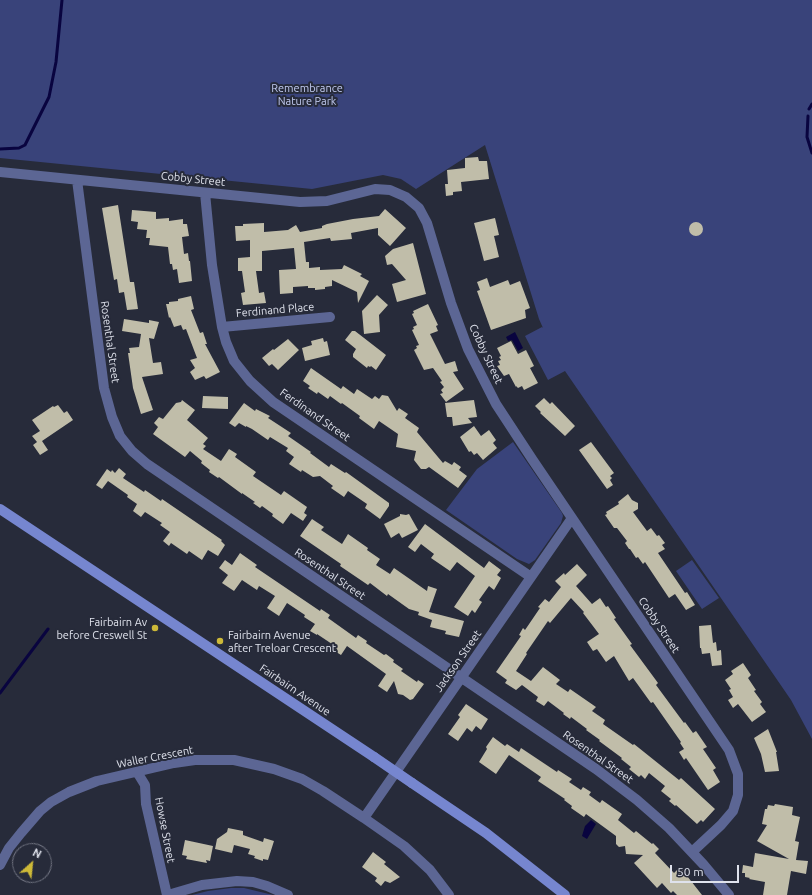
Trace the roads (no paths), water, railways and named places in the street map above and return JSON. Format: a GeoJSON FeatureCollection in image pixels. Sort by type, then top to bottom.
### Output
{"type":"FeatureCollection","features":[{"type":"Feature","properties":{"kind":"main road","name":"Fairbairn Avenue"},"geometry":{"type":"LineString","coordinates":[[2,510],[486,833],[565,895]]}},
{"type":"Feature","properties":{"kind":"street","name":"Cobby Street"},"geometry":{"type":"LineString","coordinates":[[0,172],[300,202],[327,200],[375,189],[390,190],[406,197],[419,208],[427,223],[451,303],[468,349],[496,404],[729,750],[738,774],[738,795],[733,811],[721,825],[692,852]]}},
{"type":"Feature","properties":{"kind":"street","name":"Rosenthal Street"},"geometry":{"type":"LineString","coordinates":[[77,180],[104,388],[112,417],[120,436],[132,451],[147,464],[596,770],[637,800],[669,828],[729,895]]}},
{"type":"Feature","properties":{"kind":"street","name":"Ferdinand Street"},"geometry":{"type":"LineString","coordinates":[[205,193],[212,265],[222,327],[226,342],[234,361],[250,381],[273,402],[531,576]]}},
{"type":"Feature","properties":{"kind":"street","name":"Ferdinand Place"},"geometry":{"type":"LineString","coordinates":[[222,327],[330,317]]}},
{"type":"Feature","properties":{"kind":"street","name":"Jackson Street"},"geometry":{"type":"LineString","coordinates":[[364,818],[572,518]]}},
{"type":"Feature","properties":{"kind":"street","name":"Waller Crescent"},"geometry":{"type":"LineString","coordinates":[[0,865],[9,848],[40,811],[51,802],[69,792],[97,781],[174,763],[195,760],[234,760],[274,769],[302,779],[364,818],[404,846],[430,870],[449,895]]}},
{"type":"Feature","properties":{"kind":"street","name":"Howse Street"},"geometry":{"type":"LineString","coordinates":[[137,772],[145,785],[146,804],[167,895]]}},
{"type":"Feature","properties":{"kind":"street"},"geometry":{"type":"LineString","coordinates":[[167,895],[202,885],[237,880],[267,886],[288,895]]}},
{"type":"Feature","properties":{"kind":"waterway"},"geometry":{"type":"LineString","coordinates":[[0,149],[19,148],[25,145],[49,97],[56,62],[62,0]]}},
{"type":"Feature","properties":{"kind":"waterway"},"geometry":{"type":"LineString","coordinates":[[809,109],[812,104]]}},
{"type":"Feature","properties":{"kind":"waterway"},"geometry":{"type":"LineString","coordinates":[[808,116],[807,137],[812,153]]}},
{"type":"Feature","properties":{"kind":"waterway"},"geometry":{"type":"LineString","coordinates":[[0,693],[48,629]]}},
{"type":"Feature","properties":{"kind":"place","name":"Fairbairn Av before Creswell St"},"geometry":{"type":"Point","coordinates":[155,628]}},
{"type":"Feature","properties":{"kind":"place","name":"Fairbairn Avenue after Treloar Crescent"},"geometry":{"type":"Point","coordinates":[220,641]}},
{"type":"Feature","properties":{"kind":"park label","name":"Remembrance Nature Park"},"geometry":{"type":"Point","coordinates":[307,94]}}]}
